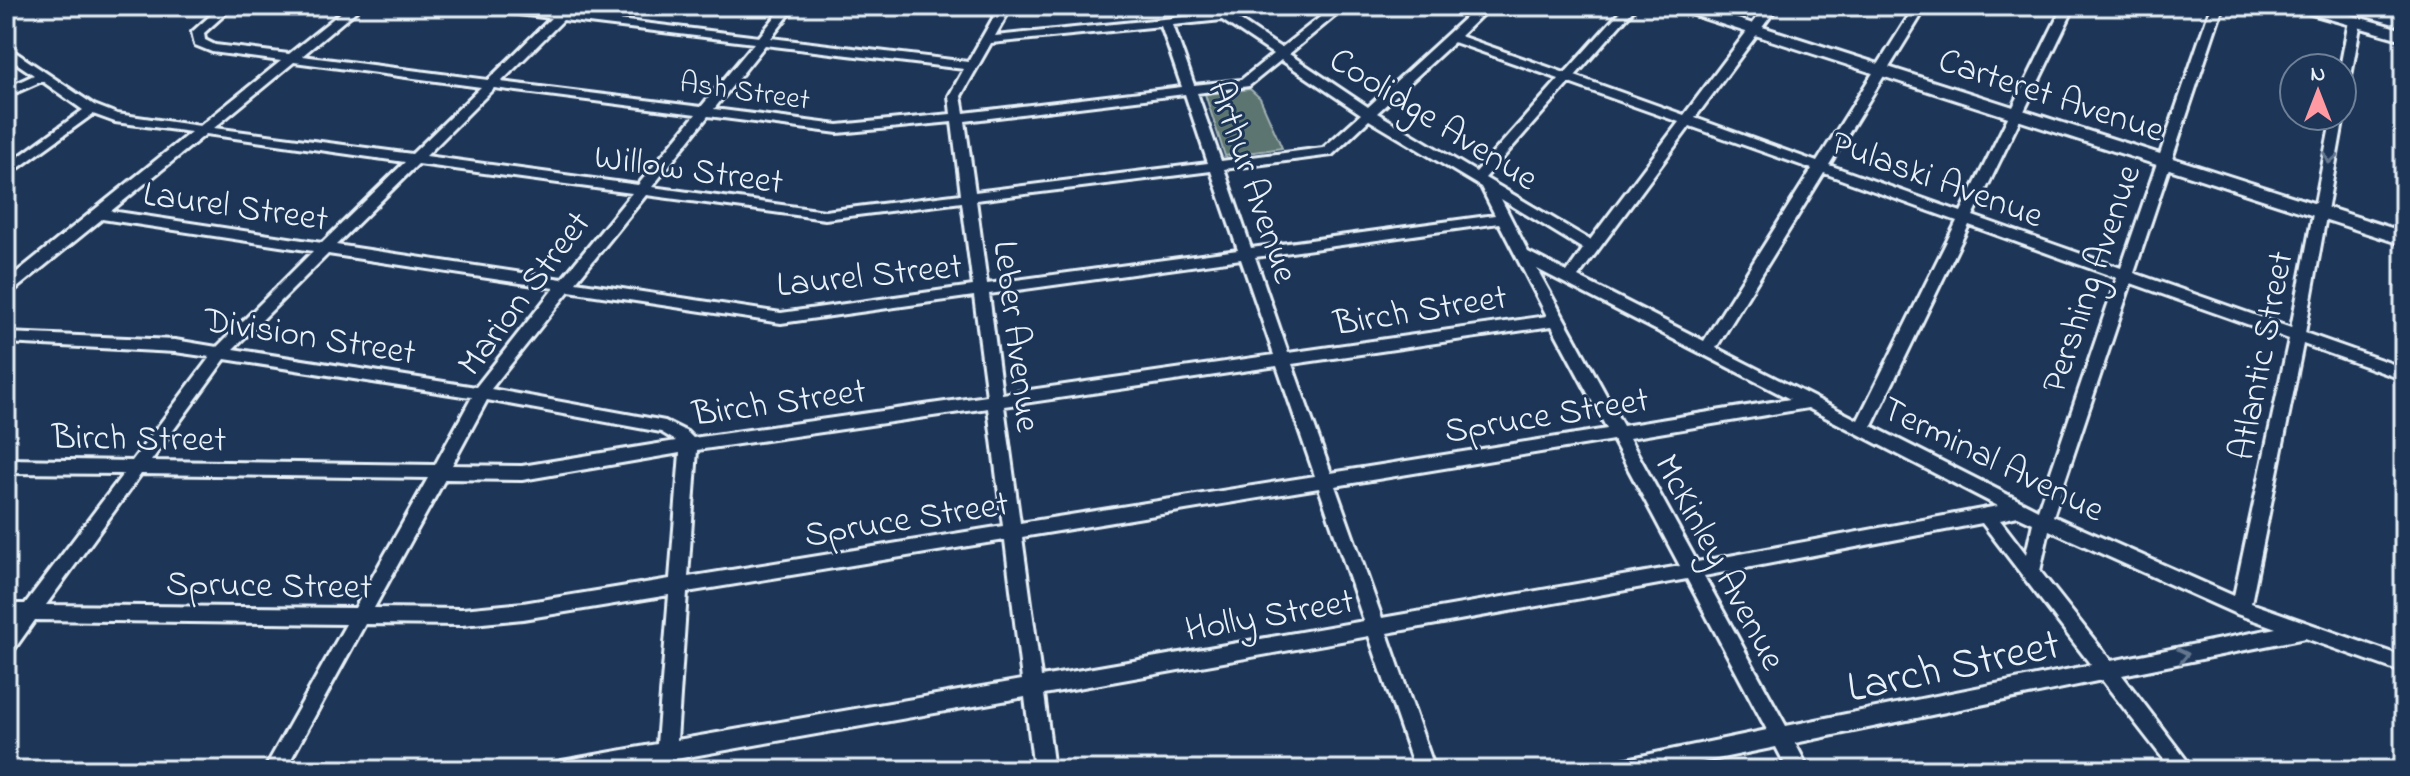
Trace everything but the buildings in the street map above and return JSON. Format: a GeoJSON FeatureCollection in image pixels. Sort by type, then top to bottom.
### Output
{"type":"FeatureCollection","features":[{"type":"Feature","properties":{"kind":"street","name":"Ash Street"},"geometry":{"type":"LineString","coordinates":[[228,6],[198,32],[199,38],[212,48],[838,129],[1245,83],[1341,6]]}},
{"type":"Feature","properties":{"kind":"street"},"geometry":{"type":"LineString","coordinates":[[6,289],[356,6]]}},
{"type":"Feature","properties":{"kind":"street"},"geometry":{"type":"LineString","coordinates":[[477,6],[565,11],[761,40],[972,66]]}},
{"type":"Feature","properties":{"kind":"street","name":"Marion Street"},"geometry":{"type":"LineString","coordinates":[[274,770],[485,385],[790,6]]}},
{"type":"Feature","properties":{"kind":"street","name":"Leber Avenue"},"geometry":{"type":"LineString","coordinates":[[1006,6],[955,96],[1044,770]]}},
{"type":"Feature","properties":{"kind":"street","name":"Coolidge Avenue"},"geometry":{"type":"LineString","coordinates":[[1210,6],[1369,114],[1592,248]]}},
{"type":"Feature","properties":{"kind":"street","name":"Willow Street"},"geometry":{"type":"LineString","coordinates":[[6,50],[92,109],[115,118],[825,215],[1327,152],[1485,6]]}},
{"type":"Feature","properties":{"kind":"street"},"geometry":{"type":"LineString","coordinates":[[1482,183],[1631,6]]}},
{"type":"Feature","properties":{"kind":"street","name":"Carteret Avenue"},"geometry":{"type":"LineString","coordinates":[[1681,6],[1762,19]]}},
{"type":"Feature","properties":{"kind":"street","name":"Carteret Avenue"},"geometry":{"type":"LineString","coordinates":[[1717,6],[1762,19],[1882,65],[2165,157],[2320,206],[2404,227]]}},
{"type":"Feature","properties":{"kind":"street"},"geometry":{"type":"LineString","coordinates":[[1707,350],[1921,6]]}},
{"type":"Feature","properties":{"kind":"street"},"geometry":{"type":"LineString","coordinates":[[1862,429],[2069,6]]}},
{"type":"Feature","properties":{"kind":"street","name":"Pershing Avenue"},"geometry":{"type":"LineString","coordinates":[[2031,573],[2043,519],[2217,6]]}},
{"type":"Feature","properties":{"kind":"street"},"geometry":{"type":"LineString","coordinates":[[2300,6],[2404,35]]}},
{"type":"Feature","properties":{"kind":"street"},"geometry":{"type":"LineString","coordinates":[[6,645],[221,353],[565,11]]}},
{"type":"Feature","properties":{"kind":"street"},"geometry":{"type":"LineString","coordinates":[[987,40],[1224,16]]}},
{"type":"Feature","properties":{"kind":"street"},"geometry":{"type":"LineString","coordinates":[[1522,255],[1569,279],[1762,19]]}},
{"type":"Feature","properties":{"kind":"street"},"geometry":{"type":"LineString","coordinates":[[2349,52],[2355,21]]}},
{"type":"Feature","properties":{"kind":"street","name":"Arthur Avenue"},"geometry":{"type":"LineString","coordinates":[[1166,22],[1425,770]]}},
{"type":"Feature","properties":{"kind":"street","name":"Pulaski Avenue"},"geometry":{"type":"LineString","coordinates":[[1452,37],[2404,374]]}},
{"type":"Feature","properties":{"kind":"street"},"geometry":{"type":"LineString","coordinates":[[6,93],[43,76]]}},
{"type":"Feature","properties":{"kind":"street"},"geometry":{"type":"LineString","coordinates":[[6,173],[92,109]]}},
{"type":"Feature","properties":{"kind":"street","name":"Atlantic Street"},"geometry":{"type":"LineString","coordinates":[[2241,607],[2297,337],[2335,132]]}},
{"type":"Feature","properties":{"kind":"street","name":"McKinley Avenue"},"geometry":{"type":"LineString","coordinates":[[1482,183],[1799,770]]}},
{"type":"Feature","properties":{"kind":"street","name":"Carteret Avenue"},"geometry":{"type":"LineString","coordinates":[[2320,206],[2404,239]]}},
{"type":"Feature","properties":{"kind":"street","name":"Laurel Street"},"geometry":{"type":"LineString","coordinates":[[101,214],[781,318],[1503,218]]}},
{"type":"Feature","properties":{"kind":"street","name":"Terminal Avenue"},"geometry":{"type":"LineString","coordinates":[[1569,279],[2019,509],[2241,607],[2404,665]]}},
{"type":"Feature","properties":{"kind":"street","name":"Birch Street"},"geometry":{"type":"LineString","coordinates":[[6,466],[522,473],[689,445],[1556,320]]}},
{"type":"Feature","properties":{"kind":"street","name":"Division Street"},"geometry":{"type":"LineString","coordinates":[[6,338],[164,345],[221,353],[665,427],[689,445]]}},
{"type":"Feature","properties":{"kind":"street","name":"Spruce Street"},"geometry":{"type":"LineString","coordinates":[[6,612],[462,617],[679,586],[1810,402]]}},
{"type":"Feature","properties":{"kind":"street"},"geometry":{"type":"LineString","coordinates":[[666,761],[689,445]]}},
{"type":"Feature","properties":{"kind":"street","name":"Holly Street"},"geometry":{"type":"LineString","coordinates":[[562,770],[666,761],[1033,687],[1691,571],[2019,509]]}},
{"type":"Feature","properties":{"kind":"street"},"geometry":{"type":"LineString","coordinates":[[1986,515],[2184,770]]}},
{"type":"Feature","properties":{"kind":"street","name":"Larch Street"},"geometry":{"type":"LineString","coordinates":[[1617,770],[2304,630]]}},
{"type":"Feature","properties":{"kind":"green space"},"geometry":{"type":"Polygon","coordinates":[[[1250,89],[1260,98],[1282,148],[1225,156],[1205,94],[1250,89]]]}}]}
